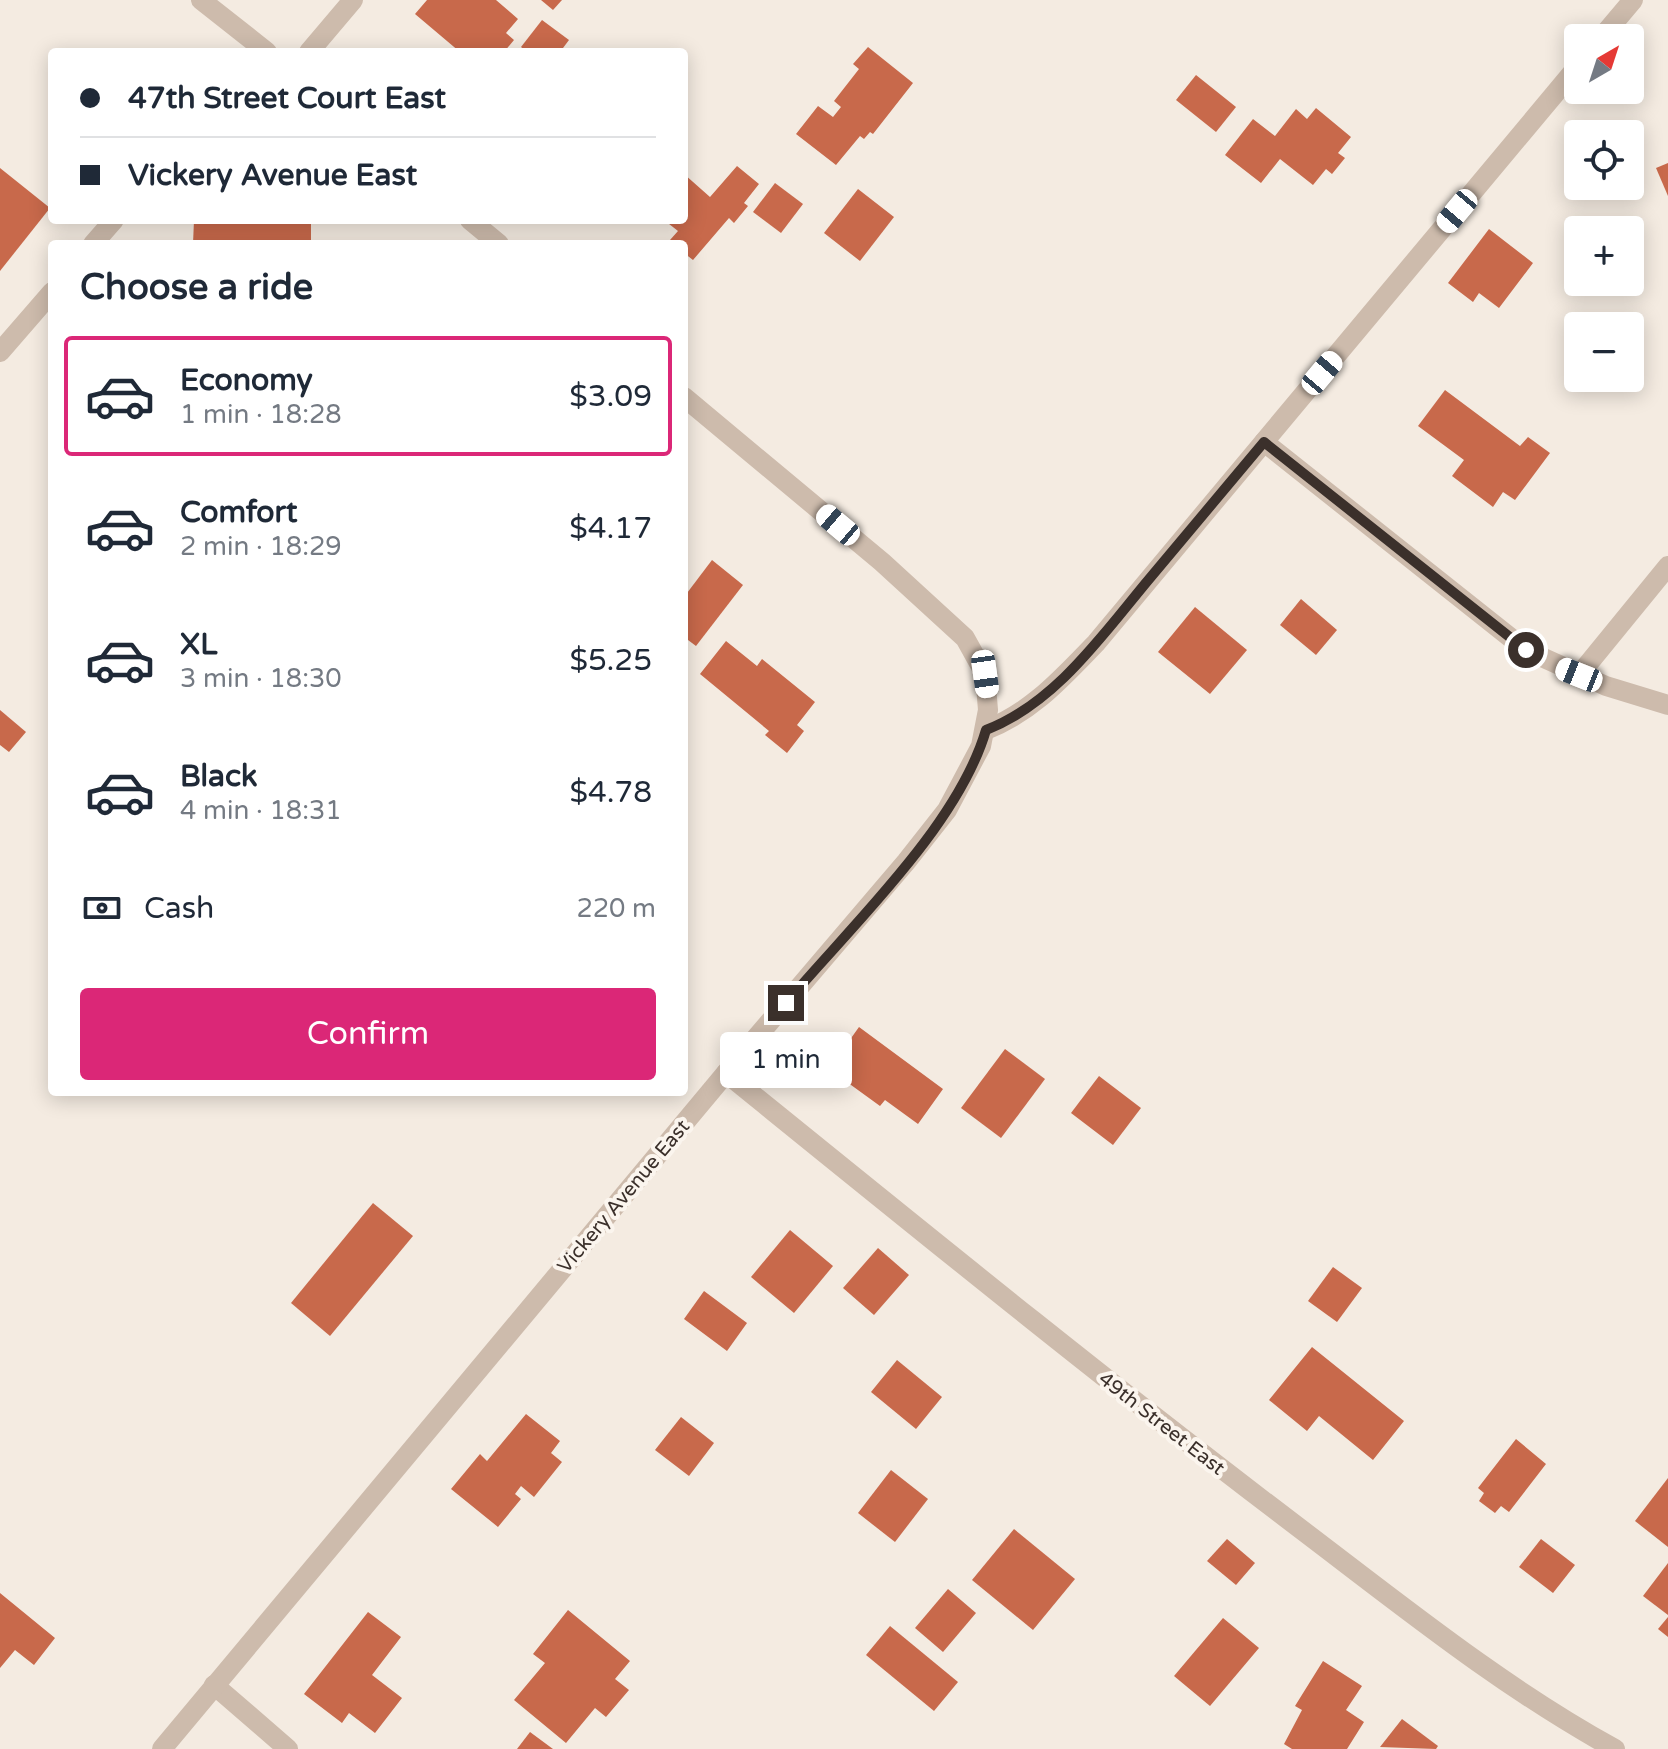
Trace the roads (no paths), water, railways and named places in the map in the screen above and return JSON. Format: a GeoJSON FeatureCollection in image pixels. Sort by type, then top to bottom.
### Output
{"type":"FeatureCollection","features":[{"type":"Feature","properties":{"kind":"street"},"geometry":{"type":"LineString","coordinates":[[201,0],[259,48]]}},
{"type":"Feature","properties":{"kind":"street"},"geometry":{"type":"LineString","coordinates":[[312,48],[353,0]]}},
{"type":"Feature","properties":{"kind":"street"},"geometry":{"type":"LineString","coordinates":[[1613,24],[1633,0]]}},
{"type":"Feature","properties":{"kind":"street"},"geometry":{"type":"LineString","coordinates":[[688,400],[953,624],[976,654],[985,674],[986,730],[1013,719],[1057,684],[1096,643],[1564,83]]}},
{"type":"Feature","properties":{"kind":"street"},"geometry":{"type":"LineString","coordinates":[[96,240],[110,224]]}},
{"type":"Feature","properties":{"kind":"street"},"geometry":{"type":"LineString","coordinates":[[475,224],[494,240]]}},
{"type":"Feature","properties":{"kind":"street"},"geometry":{"type":"LineString","coordinates":[[0,352],[48,297]]}},
{"type":"Feature","properties":{"kind":"street"},"geometry":{"type":"LineString","coordinates":[[1264,442],[1526,650],[1579,675],[1668,705]]}},
{"type":"Feature","properties":{"kind":"street"},"geometry":{"type":"LineString","coordinates":[[1579,675],[1668,566]]}},
{"type":"Feature","properties":{"kind":"street","name":"Vickery Avenue East"},"geometry":{"type":"LineString","coordinates":[[162,1749],[928,835],[973,765],[986,730]]}},
{"type":"Feature","properties":{"kind":"street","name":"49th Street East"},"geometry":{"type":"LineString","coordinates":[[726,1073],[1163,1425],[1453,1645],[1557,1717],[1615,1749]]}},
{"type":"Feature","properties":{"kind":"street"},"geometry":{"type":"LineString","coordinates":[[214,1685],[288,1749]]}}]}
